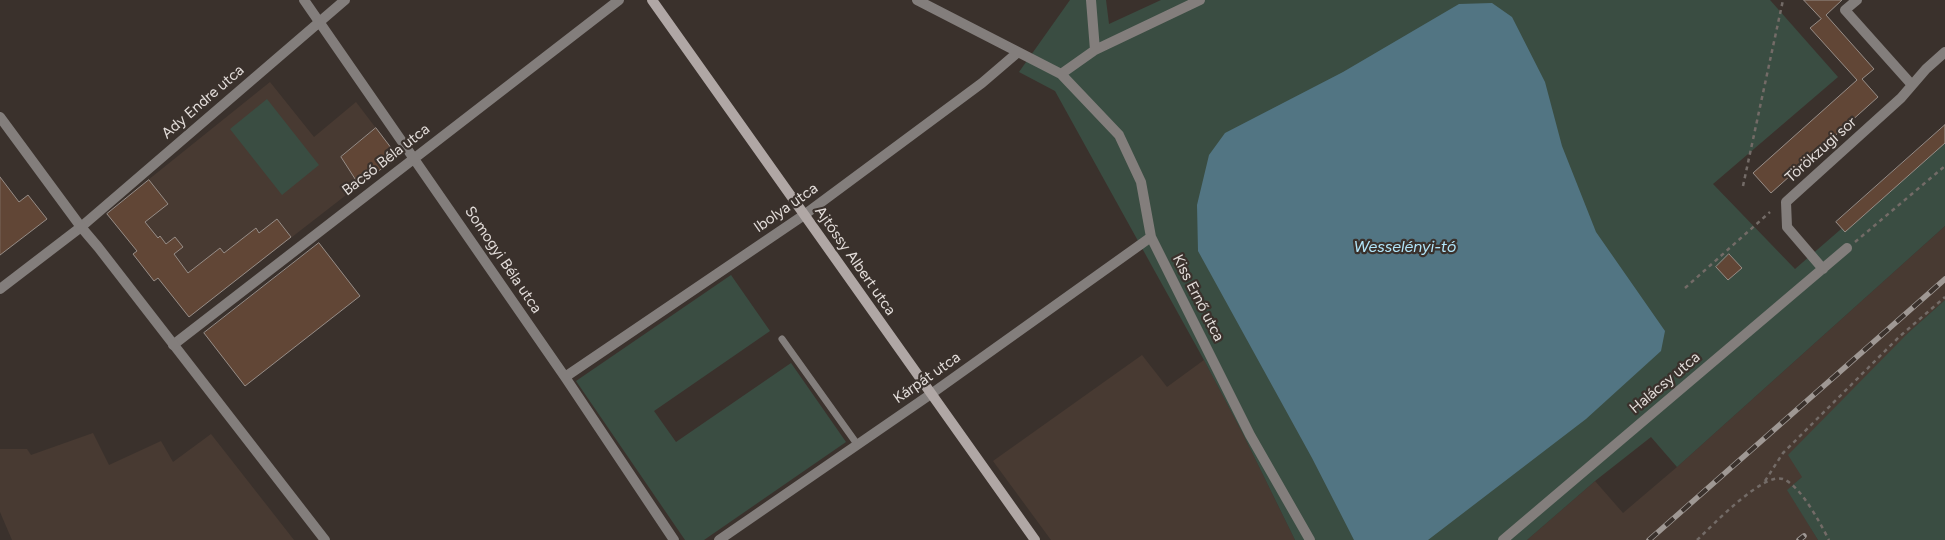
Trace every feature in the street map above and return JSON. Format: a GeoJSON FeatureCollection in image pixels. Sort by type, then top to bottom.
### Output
{"type":"FeatureCollection","features":[{"type":"Feature","properties":{"kind":"main road","name":"Ajtóssy Albert utca"},"geometry":{"type":"LineString","coordinates":[[652,0],[1035,540]]}},
{"type":"Feature","properties":{"kind":"street","name":"Somogyi Béla utca"},"geometry":{"type":"LineString","coordinates":[[304,0],[565,377],[674,540]]}},
{"type":"Feature","properties":{"kind":"street","name":"Ady Endre utca"},"geometry":{"type":"LineString","coordinates":[[0,289],[81,228],[345,0]]}},
{"type":"Feature","properties":{"kind":"street","name":"Bacsó Béla utca"},"geometry":{"type":"LineString","coordinates":[[173,345],[619,0]]}},
{"type":"Feature","properties":{"kind":"street"},"geometry":{"type":"LineString","coordinates":[[917,0],[1061,74],[1095,50],[1200,0]]}},
{"type":"Feature","properties":{"kind":"street"},"geometry":{"type":"LineString","coordinates":[[1091,0],[1095,50]]}},
{"type":"Feature","properties":{"kind":"street"},"geometry":{"type":"LineString","coordinates":[[1857,0],[1845,10],[1912,85]]}},
{"type":"Feature","properties":{"kind":"street","name":"Törökzugi sor"},"geometry":{"type":"LineString","coordinates":[[1823,269],[1787,227],[1786,202],[1901,98],[1926,69],[1945,52]]}},
{"type":"Feature","properties":{"kind":"street","name":"Ibolya utca"},"geometry":{"type":"LineString","coordinates":[[565,377],[804,215],[982,83],[1017,53]]}},
{"type":"Feature","properties":{"kind":"street","name":"Kiss Ernő utca"},"geometry":{"type":"LineString","coordinates":[[1061,74],[1119,135],[1141,182],[1151,238],[1250,435],[1310,540]]}},
{"type":"Feature","properties":{"kind":"street"},"geometry":{"type":"LineString","coordinates":[[0,116],[81,228],[98,247],[325,540]]}},
{"type":"Feature","properties":{"kind":"street","name":"Kárpát utca"},"geometry":{"type":"LineString","coordinates":[[719,540],[931,394],[1151,238]]}},
{"type":"Feature","properties":{"kind":"street","name":"Halácsy utca"},"geometry":{"type":"LineString","coordinates":[[1503,540],[1847,248]]}},
{"type":"Feature","properties":{"kind":"lane"},"geometry":{"type":"LineString","coordinates":[[782,339],[857,444]]}},
{"type":"Feature","properties":{"kind":"path"},"geometry":{"type":"LineString","coordinates":[[1743,186],[1783,0]]}},
{"type":"Feature","properties":{"kind":"path"},"geometry":{"type":"LineString","coordinates":[[1847,248],[1945,166]]}},
{"type":"Feature","properties":{"kind":"path"},"geometry":{"type":"LineString","coordinates":[[1685,288],[1770,212]]}},
{"type":"Feature","properties":{"kind":"path"},"geometry":{"type":"LineString","coordinates":[[1765,481],[1783,453],[1899,337],[1945,297]]}},
{"type":"Feature","properties":{"kind":"path"},"geometry":{"type":"LineString","coordinates":[[1697,540],[1752,490],[1765,481],[1774,478],[1782,479],[1789,483],[1812,509],[1829,540]]}},
{"type":"Feature","properties":{"kind":"shaded area"},"geometry":{"type":"Polygon","coordinates":[[[270,82],[314,137],[356,102],[398,157],[189,317],[158,278],[154,281],[133,254],[137,251],[107,213],[270,82]]]}},
{"type":"Feature","properties":{"kind":"shaded area"},"geometry":{"type":"Polygon","coordinates":[[[1945,226],[1945,300],[1908,333],[1802,477],[1788,490],[1818,540],[1527,540],[1595,481],[1623,513],[1677,467],[1945,226]]]}},
{"type":"Feature","properties":{"kind":"shaded area"},"geometry":{"type":"Polygon","coordinates":[[[1142,355],[1167,387],[1204,360],[1295,540],[1051,540],[993,461],[1142,355]]]}},
{"type":"Feature","properties":{"kind":"shaded area"},"geometry":{"type":"Polygon","coordinates":[[[93,433],[109,465],[161,441],[173,462],[211,434],[294,540],[12,540],[0,512],[0,449],[27,449],[31,455],[93,433]]]}},
{"type":"Feature","properties":{"kind":"green space"},"geometry":{"type":"Polygon","coordinates":[[[1070,0],[1106,0],[1109,24],[1161,0],[1770,0],[1838,77],[1713,184],[1795,269],[1945,139],[1945,226],[1677,467],[1651,437],[1595,481],[1527,540],[1295,540],[1204,360],[1055,91],[1019,72],[1070,0]]]}},
{"type":"Feature","properties":{"kind":"green space"},"geometry":{"type":"Polygon","coordinates":[[[267,99],[319,165],[282,195],[230,129],[267,99]]]}},
{"type":"Feature","properties":{"kind":"green space"},"geometry":{"type":"Polygon","coordinates":[[[731,275],[770,331],[654,411],[676,442],[791,363],[846,442],[704,540],[685,540],[576,381],[731,275]]]}},
{"type":"Feature","properties":{"kind":"green space"},"geometry":{"type":"Polygon","coordinates":[[[1945,300],[1945,540],[1818,540],[1787,490],[1802,477],[1788,455],[1908,333],[1945,300]]]}},
{"type":"Feature","properties":{"kind":"water","name":"Wesselényi-tó"},"geometry":{"type":"Polygon","coordinates":[[[1492,3],[1512,17],[1545,82],[1562,146],[1596,232],[1665,331],[1661,351],[1586,419],[1428,540],[1354,540],[1312,458],[1198,251],[1197,205],[1209,155],[1225,133],[1343,72],[1459,4],[1492,3]]]}},
{"type":"Feature","properties":{"kind":"building"},"geometry":{"type":"Polygon","coordinates":[[[1804,0],[1842,0],[1826,15],[1874,69],[1862,79],[1878,97],[1771,193],[1753,173],[1857,80],[1810,28],[1821,19],[1804,0]]]}},
{"type":"Feature","properties":{"kind":"building"},"geometry":{"type":"Polygon","coordinates":[[[1945,125],[1945,143],[1845,232],[1836,222],[1945,125]]]}},
{"type":"Feature","properties":{"kind":"building"},"geometry":{"type":"Polygon","coordinates":[[[376,128],[398,157],[359,185],[341,157],[376,128]]]}},
{"type":"Feature","properties":{"kind":"building"},"geometry":{"type":"Polygon","coordinates":[[[0,177],[19,202],[28,195],[47,219],[0,255],[0,177]]]}},
{"type":"Feature","properties":{"kind":"building"},"geometry":{"type":"Polygon","coordinates":[[[149,180],[168,204],[145,222],[158,238],[160,236],[166,244],[175,237],[183,247],[174,254],[188,273],[220,248],[224,253],[256,228],[259,233],[277,219],[291,237],[189,317],[158,278],[154,281],[133,254],[137,251],[107,214],[149,180]]]}},
{"type":"Feature","properties":{"kind":"building"},"geometry":{"type":"Polygon","coordinates":[[[319,243],[360,296],[245,386],[204,333],[319,243]]]}},
{"type":"Feature","properties":{"kind":"building"},"geometry":{"type":"Polygon","coordinates":[[[1729,254],[1742,268],[1728,280],[1716,267],[1729,254]]]}},
{"type":"Feature","properties":{"kind":"railway"},"geometry":{"type":"LineString","coordinates":[[1649,540],[1945,279]]}},
{"type":"Feature","properties":{"kind":"railway"},"geometry":{"type":"LineString","coordinates":[[1799,540],[1804,536]]}}]}
